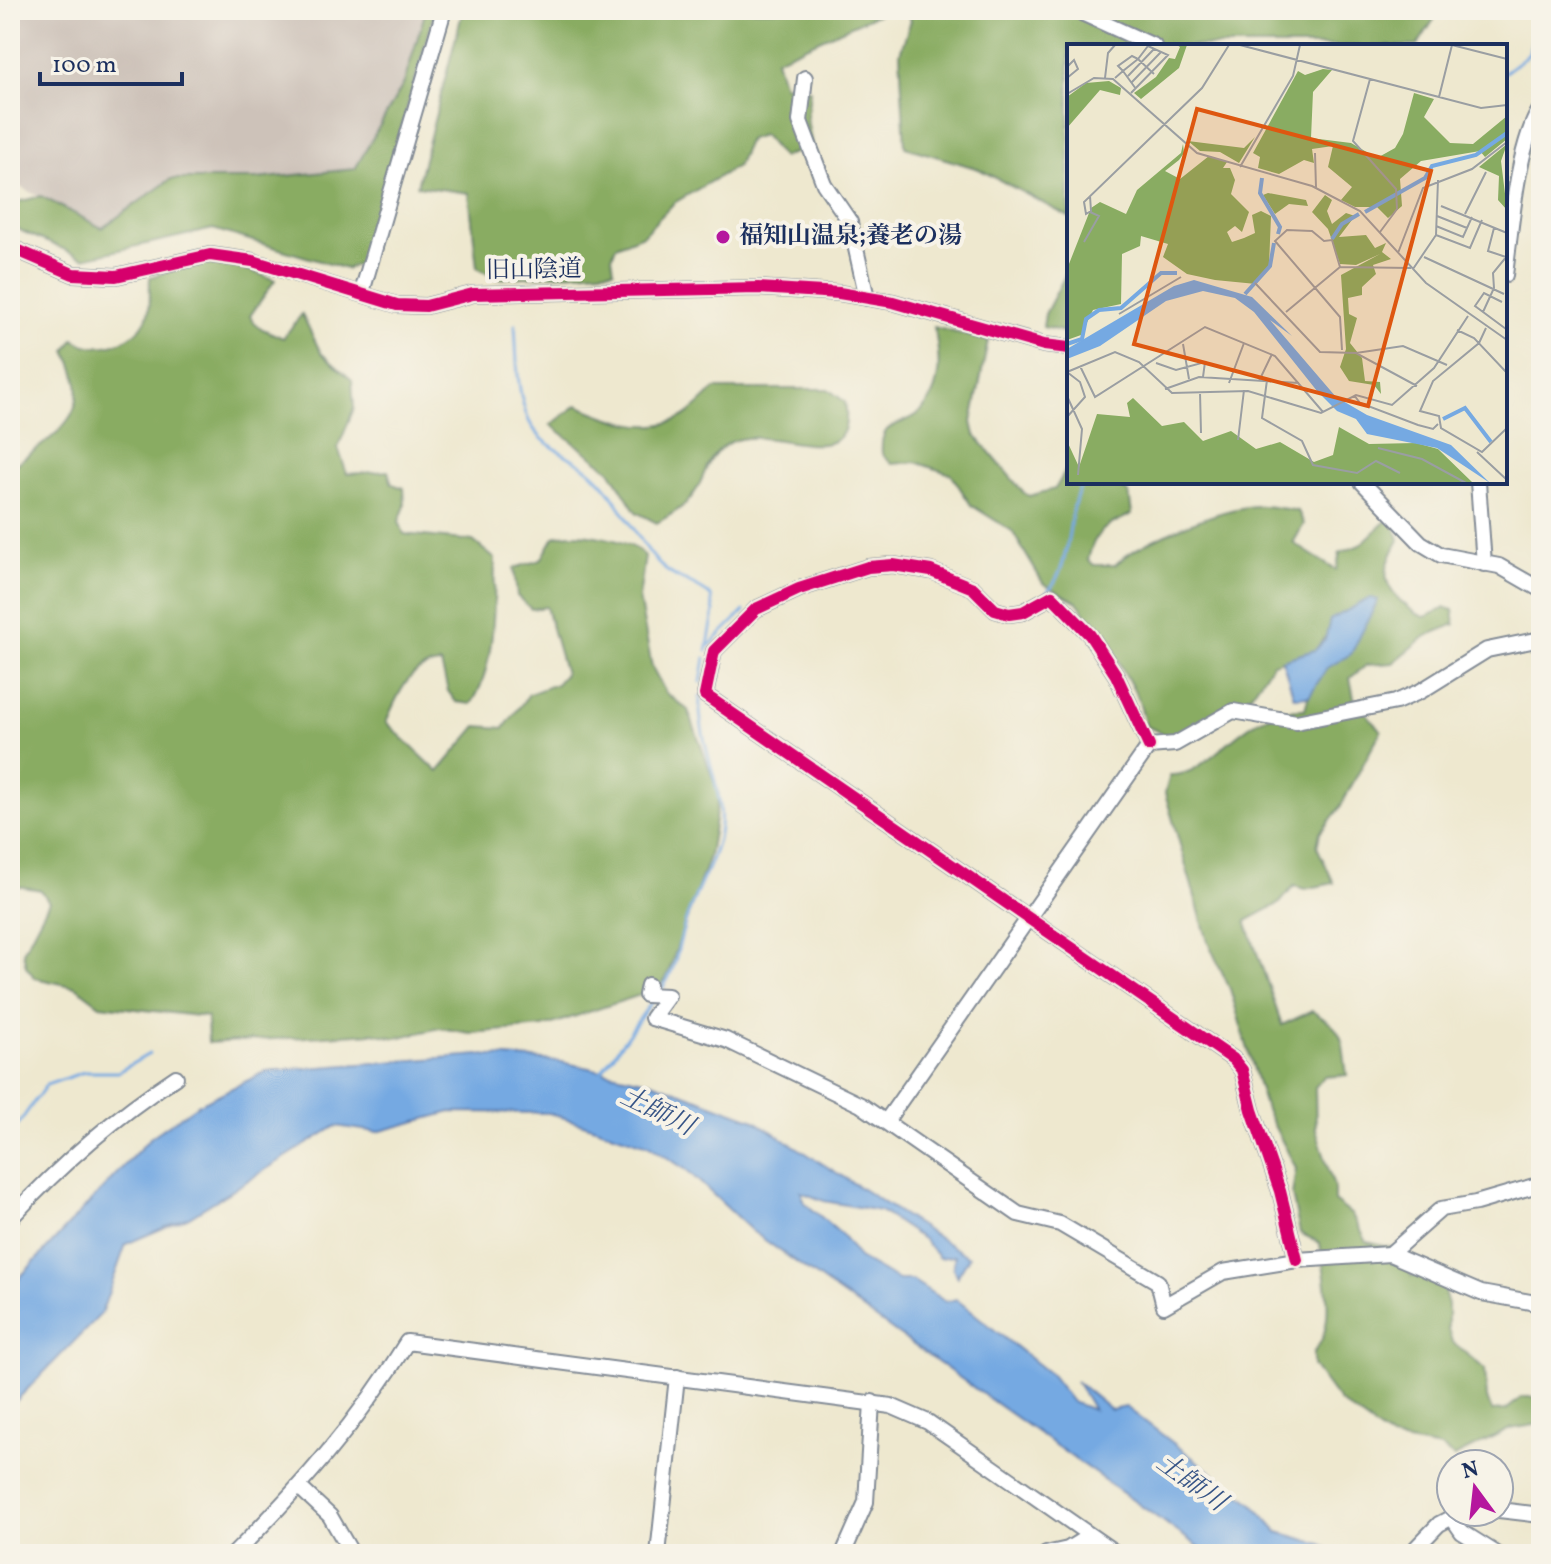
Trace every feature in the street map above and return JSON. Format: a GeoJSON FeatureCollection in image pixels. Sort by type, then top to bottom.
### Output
{"type":"FeatureCollection","features":[{"type":"Feature","properties":{"kind":"street"},"geometry":{"type":"LineString","coordinates":[[362,292],[444,10]]}},
{"type":"Feature","properties":{"kind":"street"},"geometry":{"type":"LineString","coordinates":[[1075,10],[1150,44]]}},
{"type":"Feature","properties":{"kind":"street"},"geometry":{"type":"LineString","coordinates":[[805,78],[800,121],[824,184],[850,222],[867,298]]}},
{"type":"Feature","properties":{"kind":"street"},"geometry":{"type":"LineString","coordinates":[[1507,261],[1519,179],[1534,118],[1541,108]]}},
{"type":"Feature","properties":{"kind":"street","name":"旧山陰道"},"geometry":{"type":"LineString","coordinates":[[10,247],[73,274],[116,276],[210,255],[253,261],[397,305],[426,306],[473,294],[666,289],[758,288],[867,298],[1044,345],[1067,348]]}},
{"type":"Feature","properties":{"kind":"street"},"geometry":{"type":"LineString","coordinates":[[1364,484],[1421,543],[1441,555],[1499,566],[1541,590]]}},
{"type":"Feature","properties":{"kind":"street"},"geometry":{"type":"LineString","coordinates":[[1478,484],[1484,564]]}},
{"type":"Feature","properties":{"kind":"street"},"geometry":{"type":"LineString","coordinates":[[1149,746],[1116,675],[1090,635],[1052,596],[1032,608],[1009,614],[995,610],[973,588],[931,571],[893,565],[868,567],[799,589],[756,609],[714,651],[705,695],[1233,1059],[1242,1070],[1252,1110],[1280,1191],[1297,1260]]}},
{"type":"Feature","properties":{"kind":"street"},"geometry":{"type":"LineString","coordinates":[[1149,746],[1175,744],[1233,711],[1296,722],[1396,702],[1421,691],[1487,650],[1541,639]]}},
{"type":"Feature","properties":{"kind":"street"},"geometry":{"type":"LineString","coordinates":[[887,1120],[1149,746]]}},
{"type":"Feature","properties":{"kind":"street"},"geometry":{"type":"LineString","coordinates":[[648,985],[646,995],[668,996],[652,1018],[682,1024],[767,1057],[887,1120],[1018,1214],[1060,1224],[1145,1272],[1158,1282],[1164,1306],[1223,1272],[1297,1260],[1390,1254],[1481,1293],[1541,1304]]}},
{"type":"Feature","properties":{"kind":"street"},"geometry":{"type":"LineString","coordinates":[[10,1219],[122,1113],[176,1077]]}},
{"type":"Feature","properties":{"kind":"street"},"geometry":{"type":"LineString","coordinates":[[1390,1254],[1441,1209],[1476,1203],[1541,1184]]}},
{"type":"Feature","properties":{"kind":"street"},"geometry":{"type":"LineString","coordinates":[[234,1554],[299,1487],[354,1421],[407,1342],[891,1406],[928,1422],[1117,1554]]}},
{"type":"Feature","properties":{"kind":"street"},"geometry":{"type":"LineString","coordinates":[[658,1554],[677,1377]]}},
{"type":"Feature","properties":{"kind":"street"},"geometry":{"type":"LineString","coordinates":[[843,1554],[866,1502],[872,1402]]}},
{"type":"Feature","properties":{"kind":"street"},"geometry":{"type":"LineString","coordinates":[[299,1487],[330,1516],[352,1554]]}},
{"type":"Feature","properties":{"kind":"street"},"geometry":{"type":"LineString","coordinates":[[1515,1512],[1541,1515]]}},
{"type":"Feature","properties":{"kind":"street"},"geometry":{"type":"LineString","coordinates":[[1410,1554],[1439,1528]]}},
{"type":"Feature","properties":{"kind":"street"},"geometry":{"type":"LineString","coordinates":[[1459,1528],[1497,1554]]}},
{"type":"Feature","properties":{"kind":"street"},"geometry":{"type":"LineString","coordinates":[[1046,1554],[1068,1549],[1089,1536]]}},
{"type":"Feature","properties":{"kind":"shaded area"},"geometry":{"type":"Polygon","coordinates":[[[10,10],[426,10],[404,83],[355,169],[256,179],[171,179],[102,228],[10,182],[10,10]]]}},
{"type":"Feature","properties":{"kind":"green space"},"geometry":{"type":"Polygon","coordinates":[[[426,10],[435,10],[363,262],[346,269],[213,229],[84,258],[10,226],[10,204],[41,196],[102,228],[171,179],[256,179],[355,169],[404,83],[426,10]]]}},
{"type":"Feature","properties":{"kind":"green space"},"geometry":{"type":"Polygon","coordinates":[[[463,10],[887,10],[776,59],[784,86],[798,83],[810,90],[807,119],[812,147],[782,157],[763,135],[749,139],[737,166],[674,203],[643,235],[616,246],[612,257],[614,270],[497,279],[477,268],[469,193],[417,186],[463,10]]]}},
{"type":"Feature","properties":{"kind":"green space"},"geometry":{"type":"Polygon","coordinates":[[[905,10],[1440,10],[1418,44],[1067,44],[1067,216],[979,169],[905,147],[900,53],[911,20],[905,10]]]}},
{"type":"Feature","properties":{"kind":"green space"},"geometry":{"type":"Polygon","coordinates":[[[203,262],[241,267],[275,280],[250,316],[258,327],[283,338],[302,314],[321,353],[352,380],[354,408],[338,448],[347,474],[388,471],[392,484],[404,488],[405,506],[399,521],[404,534],[473,541],[495,559],[494,614],[489,654],[479,689],[471,704],[456,702],[448,691],[441,664],[430,666],[420,670],[406,683],[386,722],[438,772],[477,726],[504,728],[529,694],[556,684],[565,674],[546,607],[531,609],[517,596],[514,568],[541,560],[554,537],[564,535],[589,535],[615,540],[645,556],[639,598],[652,667],[666,693],[688,710],[719,795],[709,856],[666,979],[656,990],[543,1027],[470,1033],[440,1028],[396,1038],[374,1033],[208,1043],[207,1017],[100,1005],[76,987],[35,978],[26,966],[23,952],[49,902],[41,890],[10,885],[10,468],[57,432],[75,406],[78,391],[75,372],[66,351],[74,339],[82,344],[102,346],[131,336],[147,317],[150,277],[203,262]]]}},
{"type":"Feature","properties":{"kind":"green space"},"geometry":{"type":"Polygon","coordinates":[[[1067,272],[1067,333],[1043,327],[1045,314],[1067,272]]]}},
{"type":"Feature","properties":{"kind":"green space"},"geometry":{"type":"Polygon","coordinates":[[[934,327],[988,341],[972,422],[975,435],[1023,492],[1029,496],[1055,489],[1067,468],[1067,484],[1115,484],[1129,493],[1132,514],[1108,526],[1098,535],[1088,560],[1094,565],[1115,565],[1142,546],[1181,527],[1240,508],[1260,506],[1298,511],[1304,524],[1293,543],[1336,570],[1340,553],[1360,545],[1386,521],[1393,521],[1399,540],[1386,573],[1390,588],[1413,612],[1422,616],[1446,608],[1453,610],[1455,624],[1426,636],[1393,663],[1367,665],[1350,678],[1354,698],[1381,731],[1339,809],[1320,833],[1317,847],[1334,883],[1305,889],[1294,886],[1280,903],[1246,921],[1282,1025],[1312,1011],[1337,1030],[1343,1043],[1347,1075],[1324,1077],[1315,1087],[1316,1129],[1334,1187],[1334,1201],[1352,1215],[1367,1242],[1401,1250],[1409,1262],[1411,1276],[1433,1274],[1439,1277],[1448,1304],[1448,1329],[1452,1342],[1485,1369],[1487,1398],[1492,1411],[1506,1410],[1522,1397],[1541,1397],[1541,1424],[1510,1429],[1472,1448],[1441,1448],[1391,1439],[1339,1401],[1313,1366],[1313,1353],[1321,1342],[1327,1315],[1320,1243],[1300,1233],[1292,1195],[1296,1168],[1266,1110],[1230,989],[1208,942],[1165,793],[1170,775],[1200,766],[1262,718],[1282,711],[1305,709],[1310,691],[1327,668],[1351,653],[1362,626],[1328,633],[1315,650],[1273,663],[1243,706],[1180,734],[1166,735],[1146,726],[1138,698],[1109,644],[1077,602],[1043,583],[1012,531],[971,505],[951,474],[915,462],[892,464],[882,454],[882,442],[888,429],[913,417],[928,403],[937,383],[939,360],[934,327]]]}},
{"type":"Feature","properties":{"kind":"green space"},"geometry":{"type":"Polygon","coordinates":[[[715,389],[828,389],[845,402],[845,426],[838,439],[825,444],[766,438],[746,438],[729,443],[713,456],[687,502],[657,523],[636,512],[610,470],[551,425],[577,405],[629,423],[669,423],[690,412],[715,389]]]}},
{"type":"Feature","properties":{"kind":"water"},"geometry":{"type":"Polygon","coordinates":[[[1370,598],[1378,600],[1351,654],[1327,668],[1309,696],[1294,697],[1282,660],[1315,650],[1325,640],[1330,620],[1370,598]]]}},
{"type":"Feature","properties":{"kind":"water","name":"土師川"},"geometry":{"type":"Polygon","coordinates":[[[480,1055],[557,1061],[652,1082],[752,1119],[969,1257],[957,1277],[953,1268],[955,1256],[939,1258],[924,1240],[880,1211],[824,1201],[801,1192],[805,1203],[843,1236],[859,1258],[898,1280],[912,1280],[946,1302],[956,1299],[1051,1375],[1072,1402],[1093,1410],[1076,1381],[1111,1410],[1126,1407],[1253,1504],[1278,1532],[1321,1544],[1335,1554],[1209,1554],[752,1231],[688,1171],[648,1145],[549,1113],[451,1112],[377,1132],[336,1126],[189,1217],[126,1244],[101,1314],[10,1407],[10,1288],[150,1138],[197,1105],[267,1071],[480,1055]]]}},
{"type":"Feature","properties":{"kind":"waterway"},"geometry":{"type":"LineString","coordinates":[[1507,70],[1529,54],[1538,10]]}},
{"type":"Feature","properties":{"kind":"waterway"},"geometry":{"type":"LineString","coordinates":[[515,325],[519,386],[529,421],[541,438],[601,481],[659,564],[711,596],[714,612],[707,651]]}},
{"type":"Feature","properties":{"kind":"waterway"},"geometry":{"type":"LineString","coordinates":[[1047,592],[1061,568],[1073,510],[1082,484]]}},
{"type":"Feature","properties":{"kind":"waterway"},"geometry":{"type":"LineString","coordinates":[[710,645],[744,611]]}},
{"type":"Feature","properties":{"kind":"waterway"},"geometry":{"type":"LineString","coordinates":[[701,682],[705,658]]}},
{"type":"Feature","properties":{"kind":"waterway"},"geometry":{"type":"LineString","coordinates":[[660,991],[673,967],[690,908],[718,838],[720,806],[704,738],[700,697]]}},
{"type":"Feature","properties":{"kind":"waterway"},"geometry":{"type":"LineString","coordinates":[[601,1072],[653,1000]]}},
{"type":"Feature","properties":{"kind":"waterway"},"geometry":{"type":"LineString","coordinates":[[10,1136],[46,1085],[84,1072],[118,1072],[149,1054]]}},
{"type":"Feature","properties":{"kind":"cycle path"},"geometry":{"type":"LineString","coordinates":[[10,247],[73,274],[116,276],[210,255],[253,261],[397,305],[426,306],[473,294],[758,288],[839,293],[893,302],[1044,345],[1067,348]]}},
{"type":"Feature","properties":{"kind":"cycle path"},"geometry":{"type":"LineString","coordinates":[[1149,746],[1116,675],[1090,635],[1052,596],[1023,612],[1009,614],[995,610],[973,588],[931,571],[893,565],[868,567],[799,589],[756,609],[714,651],[705,695],[1233,1059],[1242,1070],[1252,1110],[1280,1191],[1297,1260]]}},
{"type":"Feature","properties":{"kind":"place","name":"福知山温泉;養老の湯"},"geometry":{"type":"Point","coordinates":[723,237]}}]}
